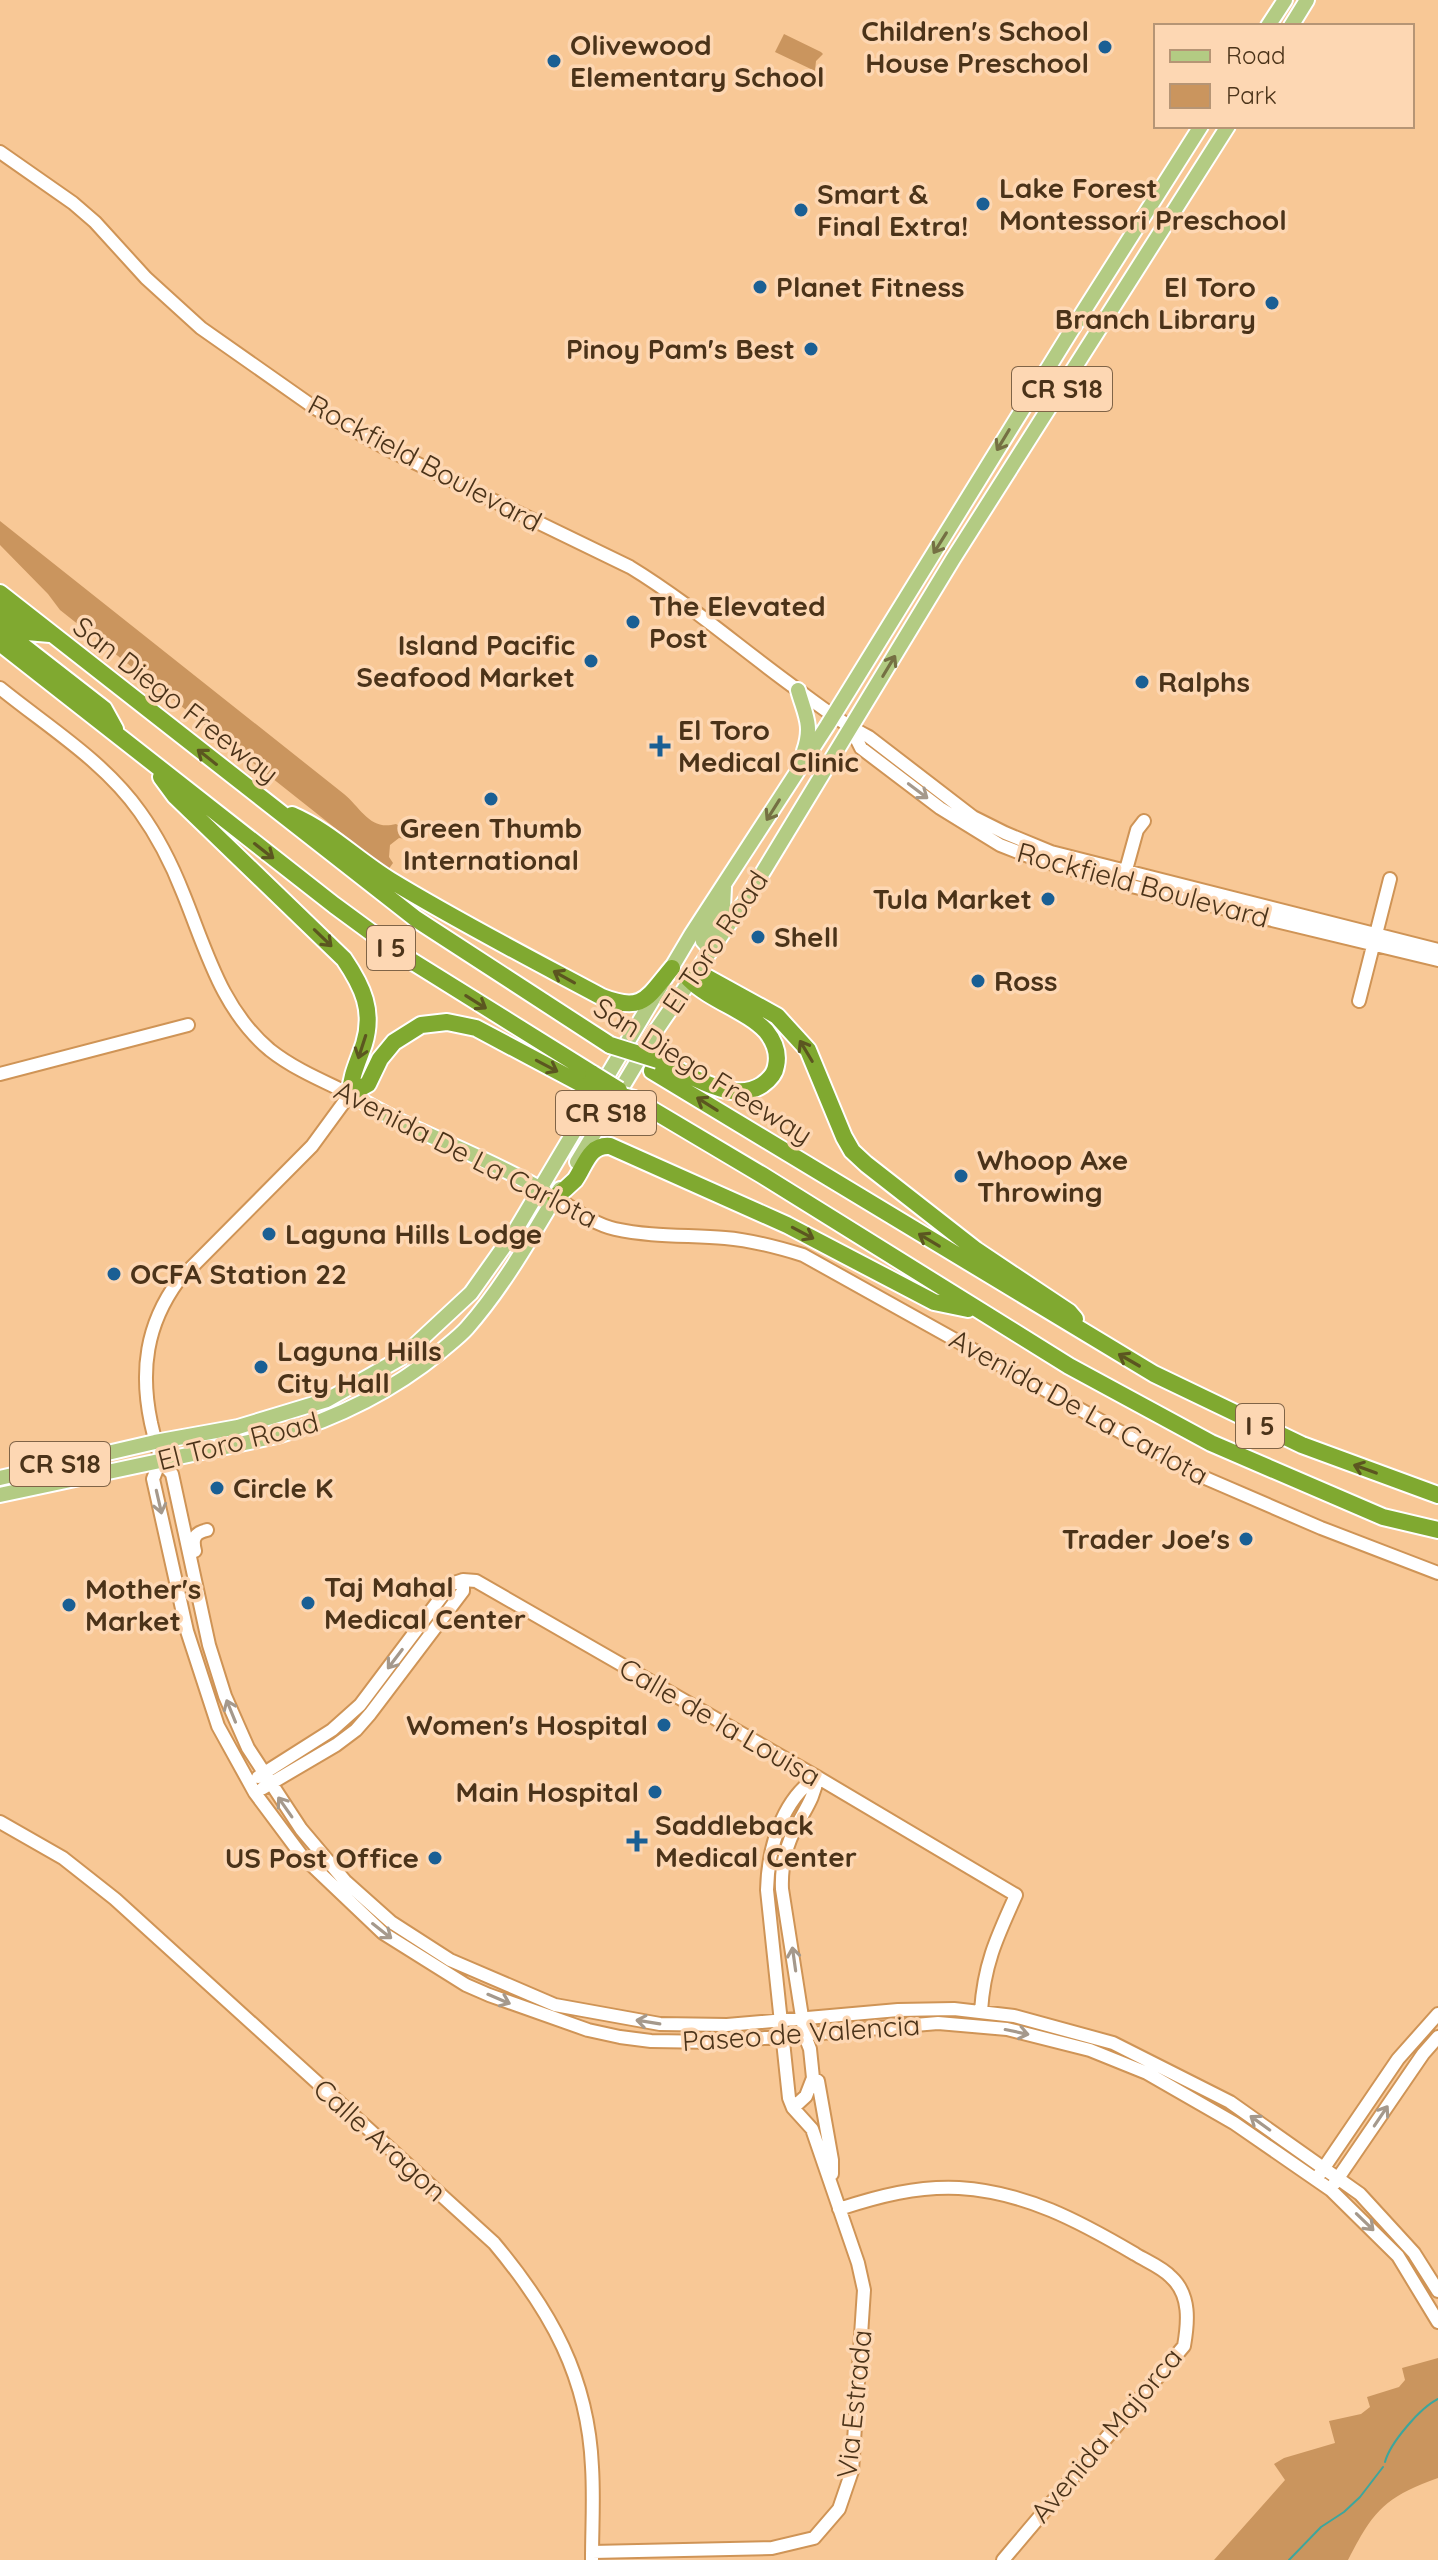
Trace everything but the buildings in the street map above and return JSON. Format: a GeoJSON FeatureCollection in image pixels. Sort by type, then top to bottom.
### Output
{"type":"FeatureCollection","features":[{"type":"Feature","properties":{"kind":"highway","name":"San Diego Freeway"},"geometry":{"type":"LineString","coordinates":[[0,593],[416,919],[610,1045],[655,1065],[1090,1338],[1154,1374],[1302,1445],[1438,1495]]}},
{"type":"Feature","properties":{"kind":"highway"},"geometry":{"type":"LineString","coordinates":[[0,610],[27,632],[50,634]]}},
{"type":"Feature","properties":{"kind":"highway"},"geometry":{"type":"LineString","coordinates":[[0,628],[104,709],[119,738]]}},
{"type":"Feature","properties":{"kind":"highway","name":"I 5"},"geometry":{"type":"LineString","coordinates":[[0,643],[402,955],[589,1080]]}},
{"type":"Feature","properties":{"kind":"highway"},"geometry":{"type":"LineString","coordinates":[[151,763],[175,796],[344,959],[360,983],[366,999],[368,1027],[351,1076],[350,1094]]}},
{"type":"Feature","properties":{"kind":"highway"},"geometry":{"type":"LineString","coordinates":[[269,805],[316,825],[364,864],[403,888],[602,997],[622,1005],[636,1004],[652,992],[672,968]]}},
{"type":"Feature","properties":{"kind":"highway"},"geometry":{"type":"LineString","coordinates":[[689,979],[708,978],[777,1016],[808,1050],[852,1151],[888,1183],[976,1250],[1069,1312],[1090,1338]]}},
{"type":"Feature","properties":{"kind":"highway"},"geometry":{"type":"LineString","coordinates":[[655,1065],[737,1092],[760,1087],[776,1070],[777,1056],[767,1033],[702,992],[689,979]]}},
{"type":"Feature","properties":{"kind":"highway"},"geometry":{"type":"LineString","coordinates":[[350,1094],[368,1084],[380,1059],[394,1042],[421,1025],[447,1022],[476,1028],[589,1080]]}},
{"type":"Feature","properties":{"kind":"highway","name":"San Diego Freeway"},"geometry":{"type":"LineString","coordinates":[[589,1080],[634,1099],[1069,1366],[1211,1443],[1383,1517],[1438,1530]]}},
{"type":"Feature","properties":{"kind":"highway"},"geometry":{"type":"LineString","coordinates":[[555,1197],[574,1181],[593,1151],[598,1147],[610,1146],[787,1225],[934,1302],[977,1311]]}},
{"type":"Feature","properties":{"kind":"main road"},"geometry":{"type":"LineString","coordinates":[[1270,24],[1296,2]]}},
{"type":"Feature","properties":{"kind":"main road"},"geometry":{"type":"LineString","coordinates":[[1291,24],[1296,2]]}},
{"type":"Feature","properties":{"kind":"main road","name":"El Toro Road"},"geometry":{"type":"LineString","coordinates":[[0,1478],[155,1442],[238,1427],[304,1409],[348,1390],[401,1358],[471,1293],[494,1263],[672,968],[1200,128]]}},
{"type":"Feature","properties":{"kind":"main road","name":"El Toro Road"},"geometry":{"type":"LineString","coordinates":[[0,1495],[248,1443],[314,1425],[354,1408],[412,1375],[465,1330],[500,1286],[689,979],[711,950],[998,487],[1227,128]]}},
{"type":"Feature","properties":{"kind":"main road","name":"Rockfield Boulevard"},"geometry":{"type":"LineString","coordinates":[[0,152],[84,213],[188,317],[292,393],[389,450],[630,567],[680,600],[833,716],[869,737],[973,817],[1051,852],[1124,878],[1375,941],[1438,960]]}},
{"type":"Feature","properties":{"kind":"main road"},"geometry":{"type":"LineString","coordinates":[[1153,203],[1172,215]]}},
{"type":"Feature","properties":{"kind":"main road"},"geometry":{"type":"LineString","coordinates":[[981,477],[998,487]]}},
{"type":"Feature","properties":{"kind":"main road","name":"Avenida De La Carlota"},"geometry":{"type":"LineString","coordinates":[[0,688],[97,764],[139,810],[158,840],[182,890],[229,1003],[251,1031],[291,1064],[350,1094],[381,1114],[492,1163],[594,1221],[614,1229],[727,1238],[766,1244],[803,1255],[1196,1474],[1321,1528],[1438,1573]]}},
{"type":"Feature","properties":{"kind":"main road"},"geometry":{"type":"LineString","coordinates":[[798,690],[810,729],[798,769]]}},
{"type":"Feature","properties":{"kind":"main road"},"geometry":{"type":"LineString","coordinates":[[1124,878],[1137,830],[1144,821]]}},
{"type":"Feature","properties":{"kind":"main road"},"geometry":{"type":"LineString","coordinates":[[1359,1001],[1390,879]]}},
{"type":"Feature","properties":{"kind":"main road"},"geometry":{"type":"LineString","coordinates":[[711,950],[703,941],[723,908],[724,885]]}},
{"type":"Feature","properties":{"kind":"main road","name":"Rockfield Boulevard"},"geometry":{"type":"LineString","coordinates":[[1375,941],[1438,950]]}},
{"type":"Feature","properties":{"kind":"main road"},"geometry":{"type":"LineString","coordinates":[[0,1074],[188,1025]]}},
{"type":"Feature","properties":{"kind":"main road","name":"Paseo de Valencia"},"geometry":{"type":"LineString","coordinates":[[350,1094],[312,1146],[187,1270],[165,1299],[150,1335],[146,1356],[146,1390],[155,1442],[160,1461],[172,1474],[217,1673],[243,1740],[266,1779],[301,1829],[345,1881],[391,1922],[450,1960],[555,2005],[660,2024],[727,2025],[898,2010],[981,2011],[1058,2026],[1124,2047],[1230,2102],[1360,2194],[1414,2253],[1438,2291]]}},
{"type":"Feature","properties":{"kind":"main road","name":"Paseo de Valencia"},"geometry":{"type":"LineString","coordinates":[[160,1461],[153,1479],[187,1631],[218,1726],[252,1787],[302,1856],[383,1933],[466,1985],[546,2017],[620,2037],[680,2042],[784,2038],[938,2023],[1007,2029],[1090,2050],[1147,2073],[1234,2123],[1331,2190],[1398,2256],[1438,2322]]}},
{"type":"Feature","properties":{"kind":"main road"},"geometry":{"type":"LineString","coordinates":[[182,1522],[209,1527],[196,1535],[193,1541],[197,1570],[195,1578]]}},
{"type":"Feature","properties":{"kind":"main road","name":"Calle de la Louisa"},"geometry":{"type":"LineString","coordinates":[[266,1779],[347,1719],[451,1584],[463,1580],[478,1583],[1016,1895],[989,1957],[981,2011]]}},
{"type":"Feature","properties":{"kind":"main road","name":"Via Estrada"},"geometry":{"type":"LineString","coordinates":[[817,1777],[815,1793],[795,1829],[781,1870],[805,2036],[810,2049],[813,2078],[818,2081],[820,2089],[832,2160],[832,2186]]}},
{"type":"Feature","properties":{"kind":"main road","name":"Via Estrada"},"geometry":{"type":"LineString","coordinates":[[592,2556],[772,2548],[814,2538],[839,2509],[852,2471],[864,2290],[858,2263],[812,2129],[793,2108],[789,2098],[768,1909],[767,1865],[781,1822],[803,1786],[817,1777]]}},
{"type":"Feature","properties":{"kind":"main road"},"geometry":{"type":"LineString","coordinates":[[252,1787],[266,1779]]}},
{"type":"Feature","properties":{"kind":"main road","name":"Calle Aragon"},"geometry":{"type":"LineString","coordinates":[[0,1822],[63,1858],[115,1899],[494,2243],[526,2281],[560,2336],[582,2402],[592,2467],[592,2556]]}},
{"type":"Feature","properties":{"kind":"main road"},"geometry":{"type":"LineString","coordinates":[[1316,2181],[1398,2059],[1438,2014]]}},
{"type":"Feature","properties":{"kind":"main road"},"geometry":{"type":"LineString","coordinates":[[1331,2190],[1423,2054],[1438,2037]]}},
{"type":"Feature","properties":{"kind":"main road"},"geometry":{"type":"LineString","coordinates":[[793,2108],[806,2096],[813,2078]]}},
{"type":"Feature","properties":{"kind":"main road","name":"Avenida Majorca"},"geometry":{"type":"LineString","coordinates":[[839,2209],[894,2193],[926,2189],[984,2190],[1015,2197],[1046,2206],[1096,2231],[1171,2276],[1180,2289],[1187,2313],[1184,2346],[1003,2560]]}},
{"type":"Feature","properties":{"kind":"green space"},"geometry":{"type":"Polygon","coordinates":[[[784,34],[823,54],[816,61],[815,71],[775,52],[784,34]]]}},
{"type":"Feature","properties":{"kind":"green space"},"geometry":{"type":"Polygon","coordinates":[[[0,521],[344,794],[373,822],[396,824],[415,836],[413,840],[399,838],[390,845],[389,857],[393,863],[388,870],[60,610],[0,545],[0,521]]]}},
{"type":"Feature","properties":{"kind":"green space"},"geometry":{"type":"Polygon","coordinates":[[[1438,2358],[1438,2478],[1405,2492],[1382,2508],[1365,2529],[1348,2560],[1214,2560],[1285,2480],[1274,2464],[1284,2458],[1335,2443],[1329,2421],[1361,2414],[1370,2407],[1367,2397],[1399,2387],[1405,2380],[1402,2368],[1438,2358]]]}},
{"type":"Feature","properties":{"kind":"waterway"},"geometry":{"type":"LineString","coordinates":[[1385,2462],[1407,2427],[1438,2399]]}},
{"type":"Feature","properties":{"kind":"waterway"},"geometry":{"type":"LineString","coordinates":[[1289,2560],[1321,2527],[1360,2497],[1383,2467]]}},
{"type":"Feature","properties":{"kind":"place","name":"Children's School House Preschool"},"geometry":{"type":"Point","coordinates":[1105,47]}},
{"type":"Feature","properties":{"kind":"place","name":"Olivewood Elementary School"},"geometry":{"type":"Point","coordinates":[554,61]}},
{"type":"Feature","properties":{"kind":"place","name":"Lake Forest Montessori Preschool"},"geometry":{"type":"Point","coordinates":[983,204]}},
{"type":"Feature","properties":{"kind":"place","name":"Smart & Final Extra!"},"geometry":{"type":"Point","coordinates":[801,210]}},
{"type":"Feature","properties":{"kind":"place","name":"Planet Fitness"},"geometry":{"type":"Point","coordinates":[760,287]}},
{"type":"Feature","properties":{"kind":"place","name":"El Toro Branch Library"},"geometry":{"type":"Point","coordinates":[1272,303]}},
{"type":"Feature","properties":{"kind":"place","name":"Pinoy Pam's Best"},"geometry":{"type":"Point","coordinates":[811,349]}},
{"type":"Feature","properties":{"kind":"place","name":"The Elevated Post"},"geometry":{"type":"Point","coordinates":[633,622]}},
{"type":"Feature","properties":{"kind":"place","name":"Island Pacific Seafood Market"},"geometry":{"type":"Point","coordinates":[591,661]}},
{"type":"Feature","properties":{"kind":"place","name":"Ralphs"},"geometry":{"type":"Point","coordinates":[1142,682]}},
{"type":"Feature","properties":{"kind":"place","name":"El Toro Medical Clinic"},"geometry":{"type":"Point","coordinates":[660,746]}},
{"type":"Feature","properties":{"kind":"place","name":"Green Thumb International"},"geometry":{"type":"Point","coordinates":[491,799]}},
{"type":"Feature","properties":{"kind":"place","name":"Tula Market"},"geometry":{"type":"Point","coordinates":[1048,899]}},
{"type":"Feature","properties":{"kind":"place","name":"Shell"},"geometry":{"type":"Point","coordinates":[758,937]}},
{"type":"Feature","properties":{"kind":"place","name":"Ross"},"geometry":{"type":"Point","coordinates":[978,981]}},
{"type":"Feature","properties":{"kind":"place","name":"Whoop Axe Throwing"},"geometry":{"type":"Point","coordinates":[961,1176]}},
{"type":"Feature","properties":{"kind":"place","name":"Laguna Hills Lodge"},"geometry":{"type":"Point","coordinates":[269,1234]}},
{"type":"Feature","properties":{"kind":"place","name":"OCFA Station 22"},"geometry":{"type":"Point","coordinates":[114,1274]}},
{"type":"Feature","properties":{"kind":"place","name":"Laguna Hills City Hall"},"geometry":{"type":"Point","coordinates":[261,1367]}},
{"type":"Feature","properties":{"kind":"place","name":"Circle K"},"geometry":{"type":"Point","coordinates":[217,1488]}},
{"type":"Feature","properties":{"kind":"place","name":"Trader Joe's"},"geometry":{"type":"Point","coordinates":[1246,1539]}},
{"type":"Feature","properties":{"kind":"place","name":"Taj Mahal Medical Center"},"geometry":{"type":"Point","coordinates":[308,1603]}},
{"type":"Feature","properties":{"kind":"place","name":"Mother's Market"},"geometry":{"type":"Point","coordinates":[69,1605]}},
{"type":"Feature","properties":{"kind":"place","name":"Women's Hospital"},"geometry":{"type":"Point","coordinates":[664,1725]}},
{"type":"Feature","properties":{"kind":"place","name":"Main Hospital"},"geometry":{"type":"Point","coordinates":[655,1792]}},
{"type":"Feature","properties":{"kind":"place","name":"Saddleback Medical Center"},"geometry":{"type":"Point","coordinates":[637,1841]}},
{"type":"Feature","properties":{"kind":"place","name":"US Post Office"},"geometry":{"type":"Point","coordinates":[435,1858]}}]}
